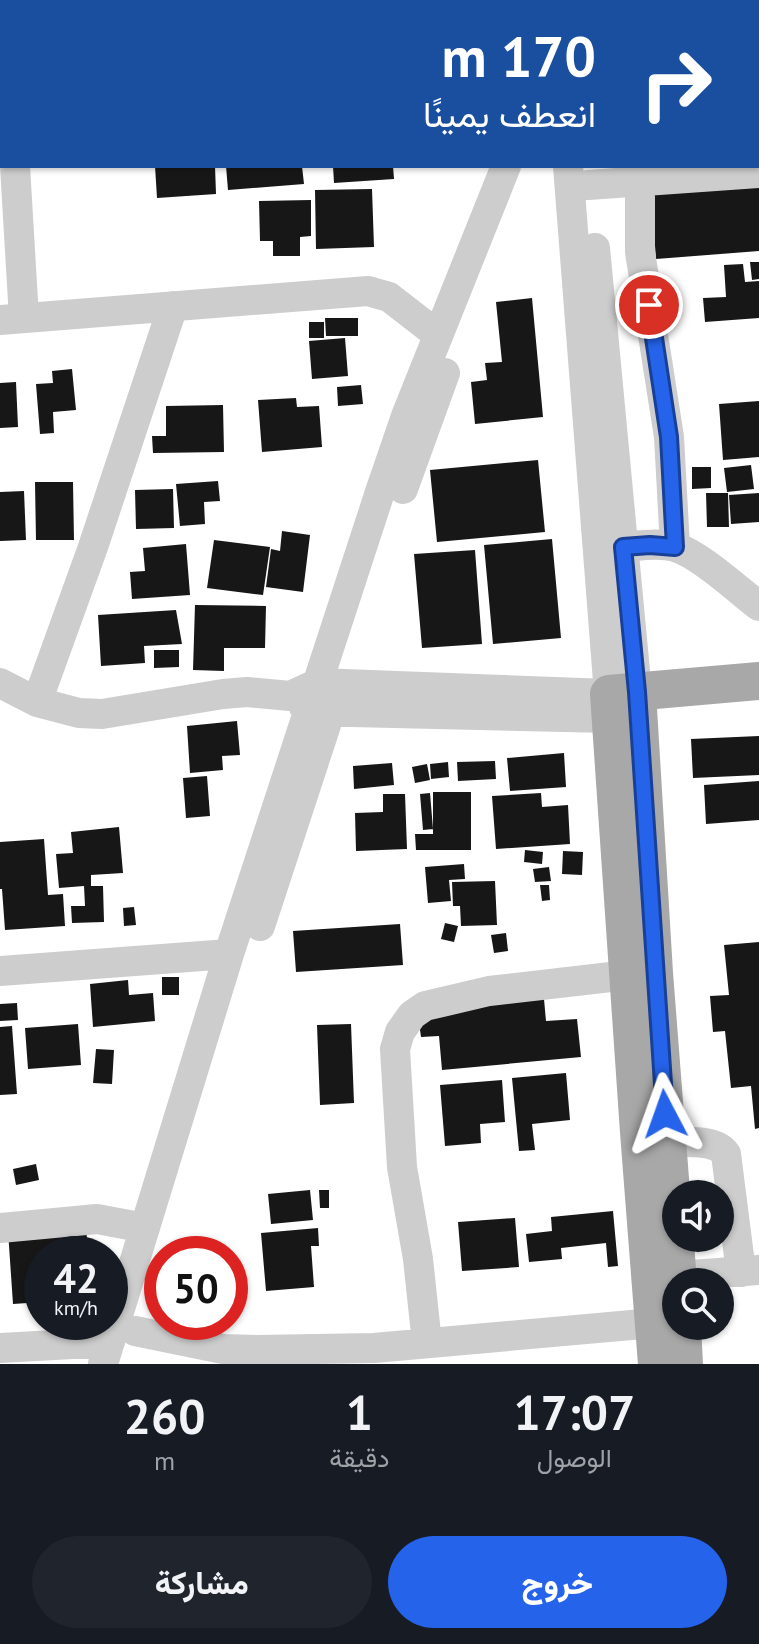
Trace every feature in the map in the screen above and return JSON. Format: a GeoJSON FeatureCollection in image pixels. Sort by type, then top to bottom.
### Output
{"type":"FeatureCollection","features":[{"type":"Feature","properties":{"kind":"main road"},"geometry":{"type":"LineString","coordinates":[[624,705],[759,681]]}},
{"type":"Feature","properties":{"kind":"main road"},"geometry":{"type":"LineString","coordinates":[[624,705],[759,705]]}},
{"type":"Feature","properties":{"kind":"main road"},"geometry":{"type":"LineString","coordinates":[[624,705],[628,975],[662,1272]]}},
{"type":"Feature","properties":{"kind":"main road"},"geometry":{"type":"LineString","coordinates":[[624,705],[677,1268]]}},
{"type":"Feature","properties":{"kind":"main road"},"geometry":{"type":"LineString","coordinates":[[657,1364],[664,1340]]}},
{"type":"Feature","properties":{"kind":"main road"},"geometry":{"type":"LineString","coordinates":[[674,1340],[684,1364]]}},
{"type":"Feature","properties":{"kind":"street"},"geometry":{"type":"LineString","coordinates":[[15,168],[12,319],[368,291],[389,297],[438,335]]}},
{"type":"Feature","properties":{"kind":"street"},"geometry":{"type":"LineString","coordinates":[[118,1350],[145,1228],[229,954],[317,697],[384,479],[505,168]]}},
{"type":"Feature","properties":{"kind":"street"},"geometry":{"type":"LineString","coordinates":[[118,1350],[247,965],[317,697],[384,539],[525,168]]}},
{"type":"Feature","properties":{"kind":"street"},"geometry":{"type":"LineString","coordinates":[[580,172],[624,705]]}},
{"type":"Feature","properties":{"kind":"street"},"geometry":{"type":"LineString","coordinates":[[580,172],[623,547],[624,705]]}},
{"type":"Feature","properties":{"kind":"street"},"geometry":{"type":"LineString","coordinates":[[580,172],[759,173]]}},
{"type":"Feature","properties":{"kind":"street"},"geometry":{"type":"LineString","coordinates":[[641,174],[640,252],[669,437],[675,547]]}},
{"type":"Feature","properties":{"kind":"street"},"geometry":{"type":"LineString","coordinates":[[37,702],[93,547],[173,306]]}},
{"type":"Feature","properties":{"kind":"street"},"geometry":{"type":"LineString","coordinates":[[623,547],[675,547],[695,557],[759,606]]}},
{"type":"Feature","properties":{"kind":"street"},"geometry":{"type":"LineString","coordinates":[[0,683],[37,702],[79,713],[102,714],[247,692],[317,697],[624,705]]}},
{"type":"Feature","properties":{"kind":"street"},"geometry":{"type":"LineString","coordinates":[[0,971],[229,954]]}},
{"type":"Feature","properties":{"kind":"street"},"geometry":{"type":"LineString","coordinates":[[427,1343],[418,1259],[402,1167],[395,1049],[400,1032],[412,1015],[425,1006],[489,991],[628,975]]}},
{"type":"Feature","properties":{"kind":"street"},"geometry":{"type":"LineString","coordinates":[[667,1142],[713,1144],[721,1147],[726,1154],[750,1271]]}},
{"type":"Feature","properties":{"kind":"street"},"geometry":{"type":"LineString","coordinates":[[0,1228],[97,1219],[145,1228]]}},
{"type":"Feature","properties":{"kind":"street"},"geometry":{"type":"LineString","coordinates":[[0,1348],[223,1349],[375,1356],[427,1343],[662,1324]]}},
{"type":"Feature","properties":{"kind":"building"},"geometry":{"type":"Polygon","coordinates":[[[155,168],[215,168],[216,194],[157,198],[155,168]]]}},
{"type":"Feature","properties":{"kind":"building"},"geometry":{"type":"Polygon","coordinates":[[[226,168],[302,168],[304,184],[228,190],[226,168]]]}},
{"type":"Feature","properties":{"kind":"building"},"geometry":{"type":"Polygon","coordinates":[[[333,168],[393,168],[394,179],[334,183],[333,168]]]}},
{"type":"Feature","properties":{"kind":"building"},"geometry":{"type":"Polygon","coordinates":[[[759,183],[759,251],[656,259],[651,192],[759,183]]]}},
{"type":"Feature","properties":{"kind":"building"},"geometry":{"type":"Polygon","coordinates":[[[372,189],[374,247],[316,249],[315,190],[372,189]]]}},
{"type":"Feature","properties":{"kind":"building"},"geometry":{"type":"Polygon","coordinates":[[[311,200],[311,236],[300,237],[300,256],[273,256],[273,241],[260,241],[259,201],[311,200]]]}},
{"type":"Feature","properties":{"kind":"building"},"geometry":{"type":"Polygon","coordinates":[[[750,262],[759,262],[759,279],[752,280],[750,262]]]}},
{"type":"Feature","properties":{"kind":"building"},"geometry":{"type":"Polygon","coordinates":[[[743,264],[745,282],[759,281],[759,318],[705,322],[703,298],[726,297],[724,265],[743,264]]]}},
{"type":"Feature","properties":{"kind":"building"},"geometry":{"type":"Polygon","coordinates":[[[532,298],[543,417],[475,424],[471,382],[487,380],[485,363],[502,362],[496,302],[532,298]]]}},
{"type":"Feature","properties":{"kind":"building"},"geometry":{"type":"Polygon","coordinates":[[[325,318],[358,318],[358,336],[326,336],[325,318]]]}},
{"type":"Feature","properties":{"kind":"building"},"geometry":{"type":"Polygon","coordinates":[[[309,322],[324,322],[324,338],[309,338],[309,322]]]}},
{"type":"Feature","properties":{"kind":"building"},"geometry":{"type":"Polygon","coordinates":[[[345,338],[348,376],[312,379],[309,341],[345,338]]]}},
{"type":"Feature","properties":{"kind":"building"},"geometry":{"type":"Polygon","coordinates":[[[72,369],[76,410],[53,412],[54,433],[40,434],[36,384],[53,383],[52,371],[72,369]]]}},
{"type":"Feature","properties":{"kind":"building"},"geometry":{"type":"Polygon","coordinates":[[[16,382],[18,427],[0,428],[0,383],[16,382]]]}},
{"type":"Feature","properties":{"kind":"building"},"geometry":{"type":"Polygon","coordinates":[[[361,385],[363,404],[338,406],[337,387],[361,385]]]}},
{"type":"Feature","properties":{"kind":"building"},"geometry":{"type":"Polygon","coordinates":[[[296,398],[297,407],[319,406],[322,447],[262,452],[258,400],[296,398]]]}},
{"type":"Feature","properties":{"kind":"building"},"geometry":{"type":"Polygon","coordinates":[[[759,401],[759,457],[723,460],[719,404],[759,401]]]}},
{"type":"Feature","properties":{"kind":"building"},"geometry":{"type":"Polygon","coordinates":[[[223,405],[224,452],[153,453],[152,436],[166,436],[166,406],[223,405]]]}},
{"type":"Feature","properties":{"kind":"building"},"geometry":{"type":"Polygon","coordinates":[[[538,460],[545,532],[437,542],[430,470],[538,460]]]}},
{"type":"Feature","properties":{"kind":"building"},"geometry":{"type":"Polygon","coordinates":[[[751,465],[754,489],[727,492],[724,468],[751,465]]]}},
{"type":"Feature","properties":{"kind":"building"},"geometry":{"type":"Polygon","coordinates":[[[692,467],[711,467],[711,488],[692,489],[692,467]]]}},
{"type":"Feature","properties":{"kind":"building"},"geometry":{"type":"Polygon","coordinates":[[[218,481],[220,501],[204,502],[205,524],[180,526],[176,484],[218,481]]]}},
{"type":"Feature","properties":{"kind":"building"},"geometry":{"type":"Polygon","coordinates":[[[35,482],[73,482],[74,540],[36,540],[35,482]]]}},
{"type":"Feature","properties":{"kind":"building"},"geometry":{"type":"Polygon","coordinates":[[[173,489],[174,528],[136,529],[135,490],[173,489]]]}},
{"type":"Feature","properties":{"kind":"building"},"geometry":{"type":"Polygon","coordinates":[[[24,491],[26,540],[0,541],[0,492],[24,491]]]}},
{"type":"Feature","properties":{"kind":"building"},"geometry":{"type":"Polygon","coordinates":[[[706,493],[728,493],[729,527],[707,527],[706,493]]]}},
{"type":"Feature","properties":{"kind":"building"},"geometry":{"type":"Polygon","coordinates":[[[759,493],[759,522],[731,524],[729,495],[759,493]]]}},
{"type":"Feature","properties":{"kind":"building"},"geometry":{"type":"Polygon","coordinates":[[[282,531],[310,535],[303,592],[266,587],[271,549],[280,551],[282,531]]]}},
{"type":"Feature","properties":{"kind":"building"},"geometry":{"type":"Polygon","coordinates":[[[552,539],[561,638],[493,644],[484,545],[552,539]]]}},
{"type":"Feature","properties":{"kind":"building"},"geometry":{"type":"Polygon","coordinates":[[[214,540],[270,547],[263,595],[207,588],[214,540]]]}},
{"type":"Feature","properties":{"kind":"building"},"geometry":{"type":"Polygon","coordinates":[[[186,544],[190,595],[132,599],[130,572],[145,571],[143,548],[186,544]]]}},
{"type":"Feature","properties":{"kind":"building"},"geometry":{"type":"Polygon","coordinates":[[[475,550],[482,644],[422,648],[414,554],[475,550]]]}},
{"type":"Feature","properties":{"kind":"building"},"geometry":{"type":"Polygon","coordinates":[[[195,605],[266,606],[265,648],[224,648],[224,671],[193,670],[195,605]]]}},
{"type":"Feature","properties":{"kind":"building"},"geometry":{"type":"Polygon","coordinates":[[[176,610],[182,644],[144,646],[145,663],[101,666],[98,615],[176,610]]]}},
{"type":"Feature","properties":{"kind":"building"},"geometry":{"type":"Polygon","coordinates":[[[154,650],[179,650],[179,667],[154,668],[154,650]]]}},
{"type":"Feature","properties":{"kind":"building"},"geometry":{"type":"Polygon","coordinates":[[[237,721],[240,755],[222,756],[223,770],[190,773],[187,726],[237,721]]]}},
{"type":"Feature","properties":{"kind":"building"},"geometry":{"type":"Polygon","coordinates":[[[759,736],[759,775],[693,778],[691,739],[759,736]]]}},
{"type":"Feature","properties":{"kind":"building"},"geometry":{"type":"Polygon","coordinates":[[[564,753],[566,787],[510,791],[507,758],[564,753]]]}},
{"type":"Feature","properties":{"kind":"building"},"geometry":{"type":"Polygon","coordinates":[[[495,761],[496,779],[458,781],[457,762],[495,761]]]}},
{"type":"Feature","properties":{"kind":"building"},"geometry":{"type":"Polygon","coordinates":[[[448,762],[449,777],[431,779],[430,764],[448,762]]]}},
{"type":"Feature","properties":{"kind":"building"},"geometry":{"type":"Polygon","coordinates":[[[392,763],[394,785],[354,789],[353,766],[392,763]]]}},
{"type":"Feature","properties":{"kind":"building"},"geometry":{"type":"Polygon","coordinates":[[[427,764],[430,780],[415,783],[412,767],[427,764]]]}},
{"type":"Feature","properties":{"kind":"building"},"geometry":{"type":"Polygon","coordinates":[[[207,776],[210,816],[186,818],[183,778],[207,776]]]}},
{"type":"Feature","properties":{"kind":"building"},"geometry":{"type":"Polygon","coordinates":[[[759,781],[759,820],[706,824],[704,785],[759,781]]]}},
{"type":"Feature","properties":{"kind":"building"},"geometry":{"type":"Polygon","coordinates":[[[433,792],[471,792],[471,850],[416,850],[415,834],[433,834],[433,792]]]}},
{"type":"Feature","properties":{"kind":"building"},"geometry":{"type":"Polygon","coordinates":[[[430,793],[433,829],[423,830],[420,794],[430,793]]]}},
{"type":"Feature","properties":{"kind":"building"},"geometry":{"type":"Polygon","coordinates":[[[541,793],[542,807],[568,805],[570,844],[496,849],[492,796],[541,793]]]}},
{"type":"Feature","properties":{"kind":"building"},"geometry":{"type":"Polygon","coordinates":[[[383,794],[405,794],[407,849],[356,851],[355,813],[383,812],[383,794]]]}},
{"type":"Feature","properties":{"kind":"building"},"geometry":{"type":"Polygon","coordinates":[[[119,827],[123,873],[91,875],[91,886],[103,886],[104,922],[72,923],[71,906],[85,906],[84,886],[59,888],[56,854],[73,853],[71,832],[119,827]]]}},
{"type":"Feature","properties":{"kind":"building"},"geometry":{"type":"Polygon","coordinates":[[[44,839],[48,895],[63,894],[65,926],[5,930],[0,889],[0,842],[44,839]]]}},
{"type":"Feature","properties":{"kind":"building"},"geometry":{"type":"Polygon","coordinates":[[[525,850],[543,852],[542,864],[524,862],[525,850]]]}},
{"type":"Feature","properties":{"kind":"building"},"geometry":{"type":"Polygon","coordinates":[[[563,851],[583,852],[582,875],[562,874],[563,851]]]}},
{"type":"Feature","properties":{"kind":"building"},"geometry":{"type":"Polygon","coordinates":[[[464,864],[465,879],[449,880],[451,901],[428,903],[425,867],[464,864]]]}},
{"type":"Feature","properties":{"kind":"building"},"geometry":{"type":"Polygon","coordinates":[[[549,867],[551,881],[535,882],[533,869],[549,867]]]}},
{"type":"Feature","properties":{"kind":"building"},"geometry":{"type":"Polygon","coordinates":[[[495,881],[497,925],[461,926],[460,906],[453,906],[452,882],[495,881]]]}},
{"type":"Feature","properties":{"kind":"building"},"geometry":{"type":"Polygon","coordinates":[[[540,885],[549,885],[550,900],[542,901],[540,885]]]}},
{"type":"Feature","properties":{"kind":"building"},"geometry":{"type":"Polygon","coordinates":[[[134,907],[136,925],[124,926],[123,908],[134,907]]]}},
{"type":"Feature","properties":{"kind":"building"},"geometry":{"type":"Polygon","coordinates":[[[445,923],[458,926],[454,942],[441,939],[445,923]]]}},
{"type":"Feature","properties":{"kind":"building"},"geometry":{"type":"Polygon","coordinates":[[[400,924],[403,965],[296,972],[293,931],[400,924]]]}},
{"type":"Feature","properties":{"kind":"building"},"geometry":{"type":"Polygon","coordinates":[[[506,933],[508,951],[494,953],[491,935],[506,933]]]}},
{"type":"Feature","properties":{"kind":"building"},"geometry":{"type":"Polygon","coordinates":[[[759,942],[759,1128],[755,1129],[751,1086],[731,1088],[725,1031],[713,1032],[710,996],[729,995],[724,945],[759,942]]]}},
{"type":"Feature","properties":{"kind":"building"},"geometry":{"type":"Polygon","coordinates":[[[162,977],[179,977],[179,995],[162,995],[162,977]]]}},
{"type":"Feature","properties":{"kind":"building"},"geometry":{"type":"Polygon","coordinates":[[[128,980],[129,995],[153,993],[155,1021],[93,1027],[90,984],[128,980]]]}},
{"type":"Feature","properties":{"kind":"building"},"geometry":{"type":"Polygon","coordinates":[[[544,999],[546,1021],[577,1019],[581,1057],[442,1070],[439,1036],[421,1037],[417,1008],[544,999]]]}},
{"type":"Feature","properties":{"kind":"building"},"geometry":{"type":"Polygon","coordinates":[[[17,1003],[18,1020],[0,1021],[0,1004],[17,1003]]]}},
{"type":"Feature","properties":{"kind":"building"},"geometry":{"type":"Polygon","coordinates":[[[78,1024],[81,1065],[28,1069],[25,1028],[78,1024]]]}},
{"type":"Feature","properties":{"kind":"building"},"geometry":{"type":"Polygon","coordinates":[[[351,1024],[354,1103],[320,1105],[317,1025],[351,1024]]]}},
{"type":"Feature","properties":{"kind":"building"},"geometry":{"type":"Polygon","coordinates":[[[12,1026],[17,1094],[0,1095],[0,1027],[12,1026]]]}},
{"type":"Feature","properties":{"kind":"building"},"geometry":{"type":"Polygon","coordinates":[[[96,1049],[114,1050],[112,1084],[93,1083],[96,1049]]]}},
{"type":"Feature","properties":{"kind":"building"},"geometry":{"type":"Polygon","coordinates":[[[566,1073],[570,1120],[532,1124],[535,1150],[519,1151],[512,1078],[566,1073]]]}},
{"type":"Feature","properties":{"kind":"building"},"geometry":{"type":"Polygon","coordinates":[[[502,1080],[505,1122],[480,1124],[481,1143],[445,1146],[440,1085],[502,1080]]]}},
{"type":"Feature","properties":{"kind":"building"},"geometry":{"type":"Polygon","coordinates":[[[36,1164],[39,1180],[16,1185],[13,1169],[36,1164]]]}},
{"type":"Feature","properties":{"kind":"building"},"geometry":{"type":"Polygon","coordinates":[[[310,1190],[313,1220],[271,1224],[268,1194],[310,1190]]]}},
{"type":"Feature","properties":{"kind":"building"},"geometry":{"type":"Polygon","coordinates":[[[319,1190],[329,1190],[329,1208],[320,1208],[319,1190]]]}},
{"type":"Feature","properties":{"kind":"building"},"geometry":{"type":"Polygon","coordinates":[[[613,1211],[618,1266],[608,1267],[606,1243],[561,1248],[562,1259],[529,1262],[526,1234],[552,1231],[551,1217],[613,1211]]]}},
{"type":"Feature","properties":{"kind":"building"},"geometry":{"type":"Polygon","coordinates":[[[515,1218],[519,1267],[462,1271],[458,1222],[515,1218]]]}},
{"type":"Feature","properties":{"kind":"building"},"geometry":{"type":"Polygon","coordinates":[[[86,1225],[87,1236],[24,1236],[24,1303],[13,1304],[8,1231],[86,1225]]]}},
{"type":"Feature","properties":{"kind":"building"},"geometry":{"type":"Polygon","coordinates":[[[318,1228],[319,1246],[311,1246],[314,1287],[266,1291],[261,1233],[318,1228]]]}},
{"type":"Feature","properties":{"kind":"route"},"geometry":{"type":"LineString","coordinates":[[649,305],[669,437],[675,547],[623,547],[637,692],[665,1114]]}}]}
